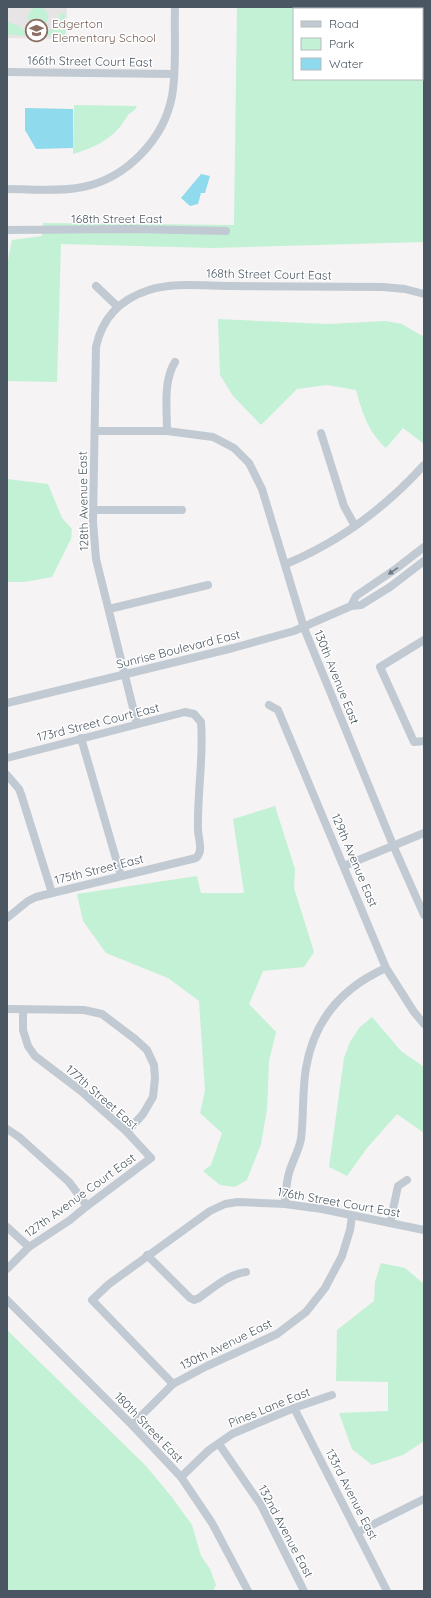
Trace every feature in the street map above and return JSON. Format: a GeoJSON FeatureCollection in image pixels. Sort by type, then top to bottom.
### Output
{"type":"FeatureCollection","features":[{"type":"Feature","properties":{"kind":"street"},"geometry":{"type":"LineString","coordinates":[[7,189],[72,189],[84,187],[113,176],[135,161],[144,152],[158,131],[170,104],[173,74],[174,7]]}},
{"type":"Feature","properties":{"kind":"street","name":"166th Street Court East"},"geometry":{"type":"LineString","coordinates":[[7,72],[173,74]]}},
{"type":"Feature","properties":{"kind":"street","name":"168th Street East"},"geometry":{"type":"LineString","coordinates":[[7,230],[131,229],[226,231]]}},
{"type":"Feature","properties":{"kind":"street"},"geometry":{"type":"LineString","coordinates":[[96,286],[117,306]]}},
{"type":"Feature","properties":{"kind":"street","name":"168th Street Court East"},"geometry":{"type":"LineString","coordinates":[[117,306],[149,290],[176,286],[399,288],[424,294]]}},
{"type":"Feature","properties":{"kind":"street","name":"128th Avenue East"},"geometry":{"type":"LineString","coordinates":[[117,306],[103,326],[98,337],[96,347],[94,538],[96,560],[137,724]]}},
{"type":"Feature","properties":{"kind":"street"},"geometry":{"type":"LineString","coordinates":[[94,431],[167,432],[168,377],[175,362]]}},
{"type":"Feature","properties":{"kind":"street","name":"130th Avenue East"},"geometry":{"type":"LineString","coordinates":[[167,432],[212,437],[234,448],[242,455],[255,473],[262,489],[286,564],[304,628],[393,845],[424,915]]}},
{"type":"Feature","properties":{"kind":"street"},"geometry":{"type":"LineString","coordinates":[[320,433],[344,506],[355,526]]}},
{"type":"Feature","properties":{"kind":"street"},"geometry":{"type":"LineString","coordinates":[[286,564],[325,545],[355,526],[381,507],[424,465]]}},
{"type":"Feature","properties":{"kind":"street"},"geometry":{"type":"LineString","coordinates":[[94,510],[182,510]]}},
{"type":"Feature","properties":{"kind":"street","name":"Sunrise Boulevard East"},"geometry":{"type":"LineString","coordinates":[[351,606],[356,596],[398,568],[424,547]]}},
{"type":"Feature","properties":{"kind":"street","name":"Sunrise Boulevard East"},"geometry":{"type":"LineString","coordinates":[[7,703],[233,648],[304,628],[351,606],[361,605],[390,587],[424,561]]}},
{"type":"Feature","properties":{"kind":"street"},"geometry":{"type":"LineString","coordinates":[[109,609],[208,585]]}},
{"type":"Feature","properties":{"kind":"street"},"geometry":{"type":"LineString","coordinates":[[424,640],[380,667],[414,742],[424,741]]}},
{"type":"Feature","properties":{"kind":"street","name":"129th Avenue East"},"geometry":{"type":"LineString","coordinates":[[269,705],[278,710],[386,968],[414,1012],[424,1024]]}},
{"type":"Feature","properties":{"kind":"street","name":"173rd Street Court East"},"geometry":{"type":"LineString","coordinates":[[7,758],[185,712],[194,714],[201,722],[202,728],[198,830],[201,852]]}},
{"type":"Feature","properties":{"kind":"street"},"geometry":{"type":"LineString","coordinates":[[82,738],[121,876]]}},
{"type":"Feature","properties":{"kind":"street"},"geometry":{"type":"LineString","coordinates":[[7,775],[19,789],[21,794],[52,893]]}},
{"type":"Feature","properties":{"kind":"street"},"geometry":{"type":"LineString","coordinates":[[344,866],[424,833]]}},
{"type":"Feature","properties":{"kind":"street","name":"175th Street East"},"geometry":{"type":"LineString","coordinates":[[7,918],[28,900],[196,858],[201,852]]}},
{"type":"Feature","properties":{"kind":"street"},"geometry":{"type":"LineString","coordinates":[[284,1204],[289,1174],[301,1141],[306,1069],[313,1038],[327,1013],[335,1003],[370,975],[386,968]]}},
{"type":"Feature","properties":{"kind":"street"},"geometry":{"type":"LineString","coordinates":[[7,1009],[84,1010],[102,1014],[135,1038],[147,1050],[154,1065],[154,1097],[143,1114],[127,1132]]}},
{"type":"Feature","properties":{"kind":"street","name":"177th Street East"},"geometry":{"type":"LineString","coordinates":[[23,1010],[23,1030],[28,1046],[35,1056],[81,1091],[127,1132],[151,1158]]}},
{"type":"Feature","properties":{"kind":"street"},"geometry":{"type":"LineString","coordinates":[[7,1130],[19,1137],[68,1182],[86,1206]]}},
{"type":"Feature","properties":{"kind":"street","name":"127th Avenue Court East"},"geometry":{"type":"LineString","coordinates":[[7,1270],[29,1247],[70,1220],[86,1206],[151,1158]]}},
{"type":"Feature","properties":{"kind":"street"},"geometry":{"type":"LineString","coordinates":[[390,1223],[398,1186],[407,1180]]}},
{"type":"Feature","properties":{"kind":"street","name":"176th Street Court East"},"geometry":{"type":"LineString","coordinates":[[173,1384],[92,1300],[109,1284],[147,1255],[210,1211],[225,1204],[251,1201],[322,1209],[424,1230]]}},
{"type":"Feature","properties":{"kind":"street","name":"130th Avenue East"},"geometry":{"type":"LineString","coordinates":[[132,1425],[173,1384],[207,1366],[277,1334],[306,1312],[326,1288],[342,1256],[350,1230],[352,1216]]}},
{"type":"Feature","properties":{"kind":"street"},"geometry":{"type":"LineString","coordinates":[[7,1227],[29,1247]]}},
{"type":"Feature","properties":{"kind":"street"},"geometry":{"type":"LineString","coordinates":[[147,1255],[190,1298],[194,1300],[231,1276],[246,1272]]}},
{"type":"Feature","properties":{"kind":"street","name":"180th Street East"},"geometry":{"type":"LineString","coordinates":[[7,1300],[132,1425],[181,1477],[212,1523],[248,1591]]}},
{"type":"Feature","properties":{"kind":"street","name":"Pines Lane East"},"geometry":{"type":"LineString","coordinates":[[181,1477],[209,1450],[239,1431],[294,1408],[332,1395]]}},
{"type":"Feature","properties":{"kind":"street","name":"133rd Avenue East"},"geometry":{"type":"LineString","coordinates":[[294,1408],[387,1591]]}},
{"type":"Feature","properties":{"kind":"street","name":"132nd Avenue East"},"geometry":{"type":"LineString","coordinates":[[219,1444],[261,1505],[304,1591]]}},
{"type":"Feature","properties":{"kind":"street"},"geometry":{"type":"LineString","coordinates":[[358,1532],[424,1499]]}},
{"type":"Feature","properties":{"kind":"shaded area","name":"Edgerton Elementary School"},"geometry":{"type":"Polygon","coordinates":[[[7,7],[67,7],[66,39],[7,38],[7,7]]]}},
{"type":"Feature","properties":{"kind":"green space"},"geometry":{"type":"Polygon","coordinates":[[[38,7],[45,10],[48,17],[45,24],[38,27],[31,24],[28,17],[31,10],[38,7]]]}},
{"type":"Feature","properties":{"kind":"green space"},"geometry":{"type":"Polygon","coordinates":[[[237,7],[424,7],[424,242],[212,248],[61,244],[57,382],[7,381],[7,265],[12,240],[42,236],[43,223],[234,225],[237,7]]]}},
{"type":"Feature","properties":{"kind":"green space"},"geometry":{"type":"Polygon","coordinates":[[[60,13],[65,13],[65,36],[45,35],[54,26],[57,27],[60,20],[60,13]]]}},
{"type":"Feature","properties":{"kind":"green space"},"geometry":{"type":"Polygon","coordinates":[[[7,22],[17,25],[33,36],[7,35],[7,22]]]}},
{"type":"Feature","properties":{"kind":"green space"},"geometry":{"type":"Polygon","coordinates":[[[74,105],[137,106],[114,133],[104,141],[86,150],[73,154],[74,105]]]}},
{"type":"Feature","properties":{"kind":"green space"},"geometry":{"type":"Polygon","coordinates":[[[218,319],[328,324],[386,321],[402,324],[424,337],[424,444],[403,428],[386,448],[380,442],[366,421],[356,390],[327,385],[297,389],[261,425],[233,396],[220,375],[218,319]]]}},
{"type":"Feature","properties":{"kind":"green space"},"geometry":{"type":"Polygon","coordinates":[[[7,479],[48,484],[62,518],[72,529],[71,539],[52,577],[24,582],[7,582],[7,479]]]}},
{"type":"Feature","properties":{"kind":"green space"},"geometry":{"type":"Polygon","coordinates":[[[275,806],[295,869],[294,888],[314,952],[304,967],[263,971],[249,1004],[276,1032],[269,1061],[267,1109],[261,1144],[247,1180],[235,1187],[220,1185],[203,1171],[211,1165],[222,1133],[200,1113],[205,1091],[199,1001],[168,978],[106,953],[83,921],[77,894],[197,876],[201,893],[244,893],[233,819],[275,806]]]}},
{"type":"Feature","properties":{"kind":"green space"},"geometry":{"type":"Polygon","coordinates":[[[372,1017],[401,1051],[424,1067],[424,1133],[397,1114],[367,1148],[347,1176],[329,1167],[344,1058],[350,1042],[359,1028],[372,1017]]]}},
{"type":"Feature","properties":{"kind":"green space"},"geometry":{"type":"Polygon","coordinates":[[[381,1263],[405,1268],[424,1284],[424,1441],[403,1455],[372,1465],[352,1449],[339,1413],[388,1411],[388,1382],[336,1381],[337,1330],[374,1301],[375,1282],[381,1263]]]}},
{"type":"Feature","properties":{"kind":"green space"},"geometry":{"type":"Polygon","coordinates":[[[7,1330],[145,1465],[171,1496],[192,1525],[201,1556],[210,1569],[216,1585],[213,1591],[7,1591],[7,1330]]]}},
{"type":"Feature","properties":{"kind":"water"},"geometry":{"type":"Polygon","coordinates":[[[25,108],[73,109],[73,148],[36,149],[25,130],[25,108]]]}},
{"type":"Feature","properties":{"kind":"water"},"geometry":{"type":"Polygon","coordinates":[[[201,174],[210,176],[205,193],[201,193],[198,204],[190,206],[181,198],[201,174]]]}},
{"type":"Feature","properties":{"kind":"place","name":"Edgerton Elementary School"},"geometry":{"type":"Point","coordinates":[37,30]}}]}
